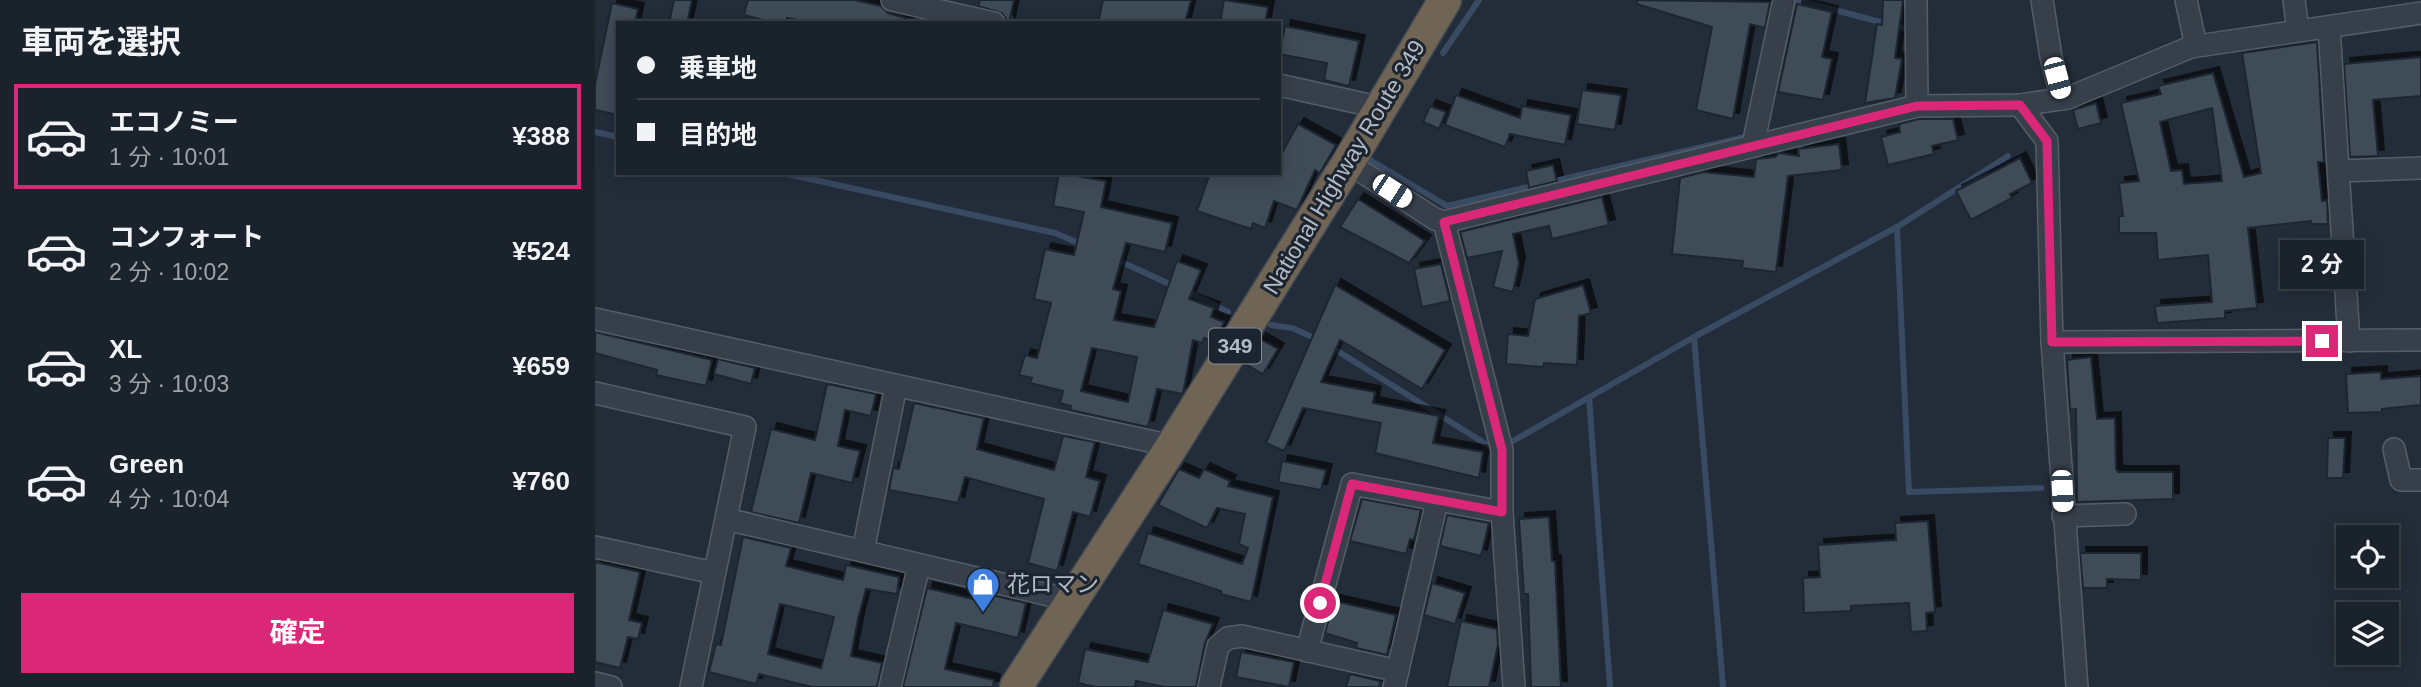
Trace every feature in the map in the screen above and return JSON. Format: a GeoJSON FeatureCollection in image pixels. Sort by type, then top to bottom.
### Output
{"type":"FeatureCollection","features":[{"type":"Feature","properties":{"kind":"highway","name":"National Highway Route 349"},"geometry":{"type":"LineString","coordinates":[[1016,687],[1172,446],[1349,163],[1445,0]]}},
{"type":"Feature","properties":{"kind":"street"},"geometry":{"type":"LineString","coordinates":[[892,0],[985,21]]}},
{"type":"Feature","properties":{"kind":"street"},"geometry":{"type":"LineString","coordinates":[[1753,145],[1784,0]]}},
{"type":"Feature","properties":{"kind":"street"},"geometry":{"type":"LineString","coordinates":[[1916,0],[1917,106]]}},
{"type":"Feature","properties":{"kind":"street"},"geometry":{"type":"LineString","coordinates":[[2042,0],[2051,57],[2062,99]]}},
{"type":"Feature","properties":{"kind":"street"},"geometry":{"type":"LineString","coordinates":[[2186,0],[2196,46]]}},
{"type":"Feature","properties":{"kind":"street"},"geometry":{"type":"LineString","coordinates":[[2294,0],[2298,31]]}},
{"type":"Feature","properties":{"kind":"street"},"geometry":{"type":"LineString","coordinates":[[1349,163],[1435,219],[1444,222],[1917,106],[2020,105],[2062,99],[2196,46],[2421,13]]}},
{"type":"Feature","properties":{"kind":"street"},"geometry":{"type":"LineString","coordinates":[[2329,27],[2349,341]]}},
{"type":"Feature","properties":{"kind":"street"},"geometry":{"type":"LineString","coordinates":[[1281,85],[1382,108]]}},
{"type":"Feature","properties":{"kind":"street"},"geometry":{"type":"LineString","coordinates":[[2020,105],[2047,141],[2052,342],[2077,687]]}},
{"type":"Feature","properties":{"kind":"street"},"geometry":{"type":"LineString","coordinates":[[2339,171],[2421,168]]}},
{"type":"Feature","properties":{"kind":"street"},"geometry":{"type":"LineString","coordinates":[[1444,222],[1502,450],[1502,512],[1514,687]]}},
{"type":"Feature","properties":{"kind":"street"},"geometry":{"type":"LineString","coordinates":[[595,319],[1172,446]]}},
{"type":"Feature","properties":{"kind":"street"},"geometry":{"type":"LineString","coordinates":[[2052,342],[2421,340]]}},
{"type":"Feature","properties":{"kind":"street"},"geometry":{"type":"LineString","coordinates":[[863,551],[896,386]]}},
{"type":"Feature","properties":{"kind":"street"},"geometry":{"type":"LineString","coordinates":[[595,393],[745,427],[691,687]]}},
{"type":"Feature","properties":{"kind":"street"},"geometry":{"type":"LineString","coordinates":[[2394,449],[2401,480],[2421,480]]}},
{"type":"Feature","properties":{"kind":"street"},"geometry":{"type":"LineString","coordinates":[[1307,651],[1352,484],[1502,512]]}},
{"type":"Feature","properties":{"kind":"street"},"geometry":{"type":"LineString","coordinates":[[1209,687],[1218,646],[1228,638],[1242,636],[1307,651],[1396,679],[1437,501]]}},
{"type":"Feature","properties":{"kind":"street"},"geometry":{"type":"LineString","coordinates":[[2063,516],[2125,514]]}},
{"type":"Feature","properties":{"kind":"street"},"geometry":{"type":"LineString","coordinates":[[726,519],[1070,600]]}},
{"type":"Feature","properties":{"kind":"street"},"geometry":{"type":"LineString","coordinates":[[595,547],[714,573]]}},
{"type":"Feature","properties":{"kind":"street"},"geometry":{"type":"LineString","coordinates":[[890,687],[919,565]]}},
{"type":"Feature","properties":{"kind":"street"},"geometry":{"type":"LineString","coordinates":[[595,683],[611,687]]}},
{"type":"Feature","properties":{"kind":"building"},"geometry":{"type":"Polygon","coordinates":[[[674,0],[692,0],[687,21],[669,21],[674,0]]]}},
{"type":"Feature","properties":{"kind":"building"},"geometry":{"type":"Polygon","coordinates":[[[748,0],[854,0],[881,6],[888,13],[916,21],[802,21],[787,18],[786,21],[767,21],[744,15],[748,0]]]}},
{"type":"Feature","properties":{"kind":"building"},"geometry":{"type":"Polygon","coordinates":[[[980,0],[1014,0],[1009,21],[1002,13],[978,6],[980,0]]]}},
{"type":"Feature","properties":{"kind":"building"},"geometry":{"type":"Polygon","coordinates":[[[1103,0],[1191,0],[1186,21],[1098,21],[1103,0]]]}},
{"type":"Feature","properties":{"kind":"building"},"geometry":{"type":"Polygon","coordinates":[[[1224,0],[1268,7],[1265,21],[1220,21],[1224,0]]]}},
{"type":"Feature","properties":{"kind":"building"},"geometry":{"type":"Polygon","coordinates":[[[1637,0],[1770,2],[1765,28],[1750,24],[1733,119],[1696,110],[1712,27],[1637,4],[1637,0]]]}},
{"type":"Feature","properties":{"kind":"building"},"geometry":{"type":"Polygon","coordinates":[[[1883,0],[1903,0],[1895,58],[1902,59],[1895,98],[1865,103],[1877,24],[1882,25],[1883,0]]]}},
{"type":"Feature","properties":{"kind":"building"},"geometry":{"type":"Polygon","coordinates":[[[612,3],[638,9],[635,21],[616,21],[616,115],[595,110],[595,84],[612,3]]]}},
{"type":"Feature","properties":{"kind":"building"},"geometry":{"type":"Polygon","coordinates":[[[1797,4],[1832,12],[1822,57],[1832,59],[1823,100],[1778,92],[1797,4]]]}},
{"type":"Feature","properties":{"kind":"building"},"geometry":{"type":"Polygon","coordinates":[[[1285,26],[1359,41],[1349,86],[1324,80],[1327,63],[1281,54],[1285,26]]]}},
{"type":"Feature","properties":{"kind":"building"},"geometry":{"type":"Polygon","coordinates":[[[2317,42],[2324,162],[2318,162],[2322,201],[2327,200],[2328,224],[2311,224],[2311,221],[2248,228],[2257,308],[2225,311],[2225,318],[2157,323],[2155,306],[2212,302],[2208,255],[2158,260],[2156,233],[2119,233],[2119,216],[2123,216],[2119,183],[2139,181],[2121,103],[2161,94],[2158,86],[2213,73],[2244,177],[2261,173],[2242,53],[2317,42]],[[2212,108],[2160,122],[2171,171],[2182,170],[2184,184],[2222,181],[2212,108]]]}},
{"type":"Feature","properties":{"kind":"building"},"geometry":{"type":"Polygon","coordinates":[[[2421,57],[2421,96],[2373,100],[2378,156],[2350,157],[2344,64],[2421,57]]]}},
{"type":"Feature","properties":{"kind":"building"},"geometry":{"type":"Polygon","coordinates":[[[1582,90],[1621,95],[1615,130],[1577,124],[1582,90]]]}},
{"type":"Feature","properties":{"kind":"building"},"geometry":{"type":"Polygon","coordinates":[[[1456,95],[1520,118],[1522,106],[1571,115],[1565,145],[1510,134],[1505,147],[1445,125],[1456,95]]]}},
{"type":"Feature","properties":{"kind":"building"},"geometry":{"type":"Polygon","coordinates":[[[2096,103],[2101,123],[2078,129],[2073,110],[2096,103]]]}},
{"type":"Feature","properties":{"kind":"building"},"geometry":{"type":"Polygon","coordinates":[[[1430,106],[1446,112],[1439,129],[1423,122],[1430,106]]]}},
{"type":"Feature","properties":{"kind":"building"},"geometry":{"type":"Polygon","coordinates":[[[1919,119],[1953,119],[1958,140],[1932,146],[1934,154],[1888,165],[1881,137],[1900,132],[1899,124],[1919,119]]]}},
{"type":"Feature","properties":{"kind":"building"},"geometry":{"type":"Polygon","coordinates":[[[1298,124],[1336,145],[1320,173],[1315,170],[1297,210],[1274,201],[1265,228],[1253,223],[1251,229],[1197,211],[1209,175],[1281,175],[1281,154],[1298,124]]]}},
{"type":"Feature","properties":{"kind":"building"},"geometry":{"type":"Polygon","coordinates":[[[1839,144],[1842,170],[1788,176],[1776,272],[1742,268],[1743,261],[1672,254],[1680,178],[1703,172],[1754,177],[1756,159],[1775,157],[1779,153],[1799,156],[1798,149],[1839,144]]]}},
{"type":"Feature","properties":{"kind":"building"},"geometry":{"type":"Polygon","coordinates":[[[2020,158],[2032,183],[2010,194],[2012,198],[1971,220],[1956,191],[2020,158]]]}},
{"type":"Feature","properties":{"kind":"building"},"geometry":{"type":"Polygon","coordinates":[[[1553,165],[1557,181],[1529,188],[1526,171],[1553,165]]]}},
{"type":"Feature","properties":{"kind":"building"},"geometry":{"type":"Polygon","coordinates":[[[1059,175],[1106,181],[1101,207],[1172,223],[1165,252],[1126,243],[1113,289],[1121,291],[1114,320],[1154,327],[1177,261],[1201,270],[1189,299],[1214,308],[1211,317],[1224,322],[1215,342],[1204,338],[1202,343],[1193,340],[1183,394],[1157,389],[1148,427],[1070,410],[1071,406],[1060,403],[1063,391],[1030,383],[1032,378],[1019,375],[1025,355],[1037,358],[1051,303],[1034,299],[1045,249],[1074,255],[1084,212],[1053,206],[1059,175]],[[1092,348],[1081,391],[1128,402],[1137,357],[1092,348]]]}},
{"type":"Feature","properties":{"kind":"building"},"geometry":{"type":"Polygon","coordinates":[[[1602,197],[1609,225],[1552,239],[1549,226],[1513,234],[1519,263],[1513,292],[1493,287],[1502,251],[1467,258],[1460,232],[1602,197]]]}},
{"type":"Feature","properties":{"kind":"building"},"geometry":{"type":"Polygon","coordinates":[[[1358,199],[1425,241],[1409,263],[1340,227],[1358,199]]]}},
{"type":"Feature","properties":{"kind":"building"},"geometry":{"type":"Polygon","coordinates":[[[1441,264],[1450,301],[1422,307],[1414,269],[1441,264]]]}},
{"type":"Feature","properties":{"kind":"building"},"geometry":{"type":"Polygon","coordinates":[[[1335,285],[1445,350],[1422,389],[1340,340],[1321,382],[1375,392],[1373,403],[1439,416],[1433,443],[1483,452],[1479,478],[1375,453],[1381,423],[1303,408],[1284,451],[1266,443],[1335,285]]]}},
{"type":"Feature","properties":{"kind":"building"},"geometry":{"type":"Polygon","coordinates":[[[1583,285],[1591,313],[1579,316],[1577,365],[1544,363],[1543,367],[1506,364],[1508,334],[1528,336],[1535,299],[1583,285]]]}},
{"type":"Feature","properties":{"kind":"building"},"geometry":{"type":"Polygon","coordinates":[[[595,332],[712,360],[706,386],[656,375],[657,370],[595,353],[595,332]]]}},
{"type":"Feature","properties":{"kind":"building"},"geometry":{"type":"Polygon","coordinates":[[[1260,339],[1278,349],[1263,374],[1245,364],[1260,339]]]}},
{"type":"Feature","properties":{"kind":"building"},"geometry":{"type":"Polygon","coordinates":[[[2091,357],[2097,419],[2115,418],[2116,469],[2118,472],[2173,472],[2173,499],[2077,502],[2076,409],[2070,410],[2067,360],[2091,357]]]}},
{"type":"Feature","properties":{"kind":"building"},"geometry":{"type":"Polygon","coordinates":[[[718,359],[755,368],[751,384],[714,374],[718,359]]]}},
{"type":"Feature","properties":{"kind":"building"},"geometry":{"type":"Polygon","coordinates":[[[2381,372],[2381,379],[2421,376],[2421,405],[2382,409],[2382,412],[2348,413],[2346,374],[2381,372]]]}},
{"type":"Feature","properties":{"kind":"building"},"geometry":{"type":"Polygon","coordinates":[[[827,384],[876,394],[871,416],[845,410],[838,446],[860,451],[852,483],[811,473],[799,523],[751,512],[771,429],[815,440],[827,384]]]}},
{"type":"Feature","properties":{"kind":"building"},"geometry":{"type":"Polygon","coordinates":[[[914,403],[984,418],[977,449],[1054,470],[1063,436],[1095,442],[1086,477],[1100,481],[1090,517],[1073,512],[1057,571],[1028,563],[1044,499],[965,477],[958,503],[889,490],[893,468],[899,469],[914,403]]]}},
{"type":"Feature","properties":{"kind":"building"},"geometry":{"type":"Polygon","coordinates":[[[2328,438],[2345,438],[2343,478],[2327,478],[2328,438]]]}},
{"type":"Feature","properties":{"kind":"building"},"geometry":{"type":"Polygon","coordinates":[[[1282,461],[1326,470],[1321,490],[1278,482],[1282,461]]]}},
{"type":"Feature","properties":{"kind":"building"},"geometry":{"type":"Polygon","coordinates":[[[1179,469],[1199,478],[1204,469],[1230,481],[1228,486],[1273,497],[1251,602],[1138,564],[1148,533],[1242,564],[1248,548],[1239,544],[1245,514],[1217,508],[1207,528],[1158,505],[1179,469]]]}},
{"type":"Feature","properties":{"kind":"building"},"geometry":{"type":"Polygon","coordinates":[[[1362,499],[1421,510],[1414,540],[1410,539],[1406,554],[1350,541],[1362,499]]]}},
{"type":"Feature","properties":{"kind":"building"},"geometry":{"type":"Polygon","coordinates":[[[1447,515],[1489,523],[1481,556],[1440,546],[1447,515]]]}},
{"type":"Feature","properties":{"kind":"building"},"geometry":{"type":"Polygon","coordinates":[[[1549,517],[1552,561],[1555,561],[1561,687],[1531,687],[1528,594],[1524,594],[1519,519],[1549,517]]]}},
{"type":"Feature","properties":{"kind":"building"},"geometry":{"type":"Polygon","coordinates":[[[1928,521],[1935,612],[1926,613],[1927,631],[1911,632],[1909,603],[1851,606],[1851,611],[1804,613],[1803,578],[1820,577],[1818,545],[1896,540],[1895,523],[1928,521]]]}},
{"type":"Feature","properties":{"kind":"building"},"geometry":{"type":"Polygon","coordinates":[[[743,537],[791,548],[786,566],[843,580],[846,565],[899,577],[897,594],[866,589],[858,619],[851,656],[882,663],[877,687],[812,687],[759,674],[756,684],[709,672],[716,644],[721,645],[743,537]],[[780,604],[768,654],[821,668],[834,617],[780,604]]]}},
{"type":"Feature","properties":{"kind":"building"},"geometry":{"type":"Polygon","coordinates":[[[2080,553],[2141,553],[2141,580],[2107,579],[2107,588],[2083,588],[2080,553]]]}},
{"type":"Feature","properties":{"kind":"building"},"geometry":{"type":"Polygon","coordinates":[[[595,562],[640,572],[629,620],[642,623],[638,639],[628,637],[620,668],[595,662],[595,562]]]}},
{"type":"Feature","properties":{"kind":"building"},"geometry":{"type":"Polygon","coordinates":[[[1432,583],[1465,593],[1455,624],[1424,615],[1432,583]]]}},
{"type":"Feature","properties":{"kind":"building"},"geometry":{"type":"Polygon","coordinates":[[[927,588],[973,599],[975,591],[1026,603],[1018,638],[956,623],[945,669],[994,680],[993,687],[903,687],[927,588]]]}},
{"type":"Feature","properties":{"kind":"building"},"geometry":{"type":"Polygon","coordinates":[[[1334,601],[1396,615],[1387,655],[1356,648],[1357,643],[1325,633],[1334,601]]]}},
{"type":"Feature","properties":{"kind":"building"},"geometry":{"type":"Polygon","coordinates":[[[1163,610],[1213,624],[1205,643],[1196,687],[1164,687],[1136,681],[1135,687],[1096,687],[1078,683],[1085,649],[1148,662],[1163,610]]]}},
{"type":"Feature","properties":{"kind":"building"},"geometry":{"type":"Polygon","coordinates":[[[1461,621],[1497,629],[1498,644],[1489,687],[1447,687],[1461,621]]]}},
{"type":"Feature","properties":{"kind":"building"},"geometry":{"type":"Polygon","coordinates":[[[1241,652],[1294,662],[1289,687],[1236,677],[1241,652]]]}},
{"type":"Feature","properties":{"kind":"building"},"geometry":{"type":"Polygon","coordinates":[[[1350,674],[1380,681],[1379,687],[1346,687],[1350,674]]]}},
{"type":"Feature","properties":{"kind":"waterway"},"geometry":{"type":"LineString","coordinates":[[1443,53],[1479,0]]}},
{"type":"Feature","properties":{"kind":"waterway"},"geometry":{"type":"LineString","coordinates":[[1797,0],[1903,28]]}},
{"type":"Feature","properties":{"kind":"waterway"},"geometry":{"type":"LineString","coordinates":[[595,132],[616,137]]}},
{"type":"Feature","properties":{"kind":"waterway"},"geometry":{"type":"LineString","coordinates":[[1550,182],[1750,136]]}},
{"type":"Feature","properties":{"kind":"waterway"},"geometry":{"type":"LineString","coordinates":[[1513,441],[1694,337],[1897,227],[2008,156]]}},
{"type":"Feature","properties":{"kind":"waterway"},"geometry":{"type":"LineString","coordinates":[[1370,160],[1447,206],[1536,185]]}},
{"type":"Feature","properties":{"kind":"waterway"},"geometry":{"type":"LineString","coordinates":[[792,175],[1055,233],[1083,245]]}},
{"type":"Feature","properties":{"kind":"waterway"},"geometry":{"type":"LineString","coordinates":[[1897,227],[1909,492],[2041,488]]}},
{"type":"Feature","properties":{"kind":"waterway"},"geometry":{"type":"LineString","coordinates":[[1115,259],[1176,287]]}},
{"type":"Feature","properties":{"kind":"waterway"},"geometry":{"type":"LineString","coordinates":[[1186,291],[1228,312]]}},
{"type":"Feature","properties":{"kind":"waterway"},"geometry":{"type":"LineString","coordinates":[[1271,325],[1292,328],[1319,340]]}},
{"type":"Feature","properties":{"kind":"waterway"},"geometry":{"type":"LineString","coordinates":[[1694,337],[1723,687]]}},
{"type":"Feature","properties":{"kind":"waterway"},"geometry":{"type":"LineString","coordinates":[[1328,345],[1489,446]]}},
{"type":"Feature","properties":{"kind":"waterway"},"geometry":{"type":"LineString","coordinates":[[1589,397],[1610,687]]}},
{"type":"Feature","properties":{"kind":"place","name":"花ロマン"},"geometry":{"type":"Point","coordinates":[983,614]}},
{"type":"Feature","properties":{"kind":"route"},"geometry":{"type":"LineString","coordinates":[[1320,603],[1352,484],[1502,512],[1502,450],[1444,222],[1917,106],[2020,105],[2047,141],[2052,342],[2322,341]]}}]}
